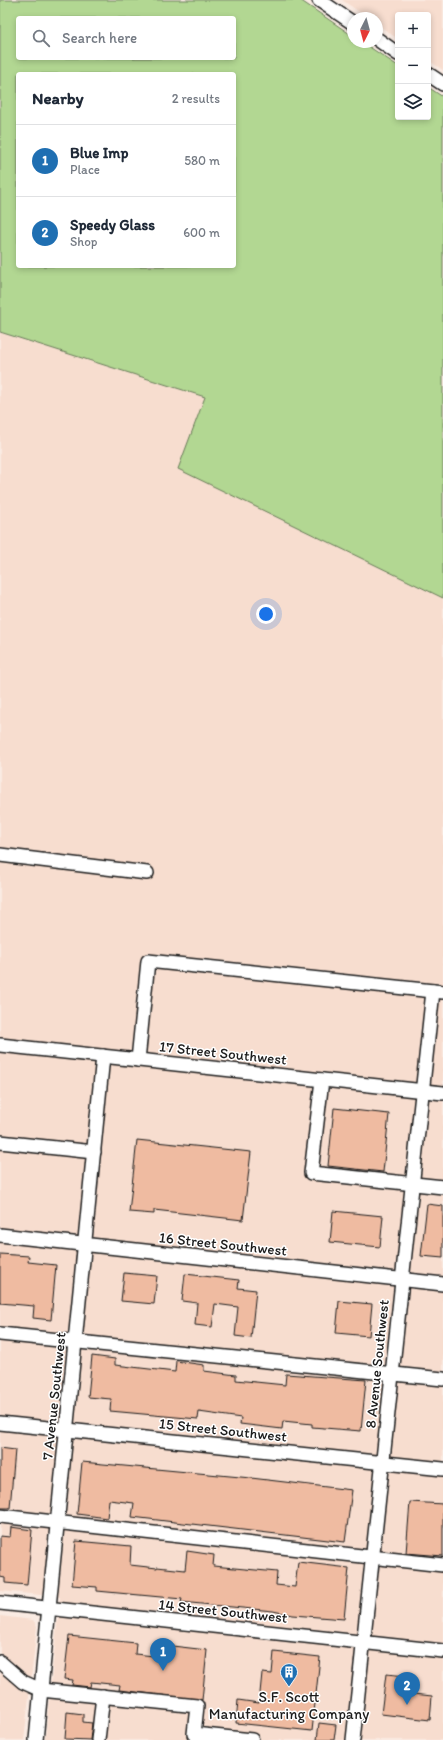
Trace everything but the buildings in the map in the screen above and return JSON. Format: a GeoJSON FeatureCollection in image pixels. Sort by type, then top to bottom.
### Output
{"type":"FeatureCollection","features":[{"type":"Feature","properties":{"kind":"street"},"geometry":{"type":"LineString","coordinates":[[319,0],[347,19]]}},
{"type":"Feature","properties":{"kind":"street"},"geometry":{"type":"LineString","coordinates":[[383,43],[395,52]]}},
{"type":"Feature","properties":{"kind":"street"},"geometry":{"type":"LineString","coordinates":[[431,76],[443,84]]}},
{"type":"Feature","properties":{"kind":"street"},"geometry":{"type":"LineString","coordinates":[[0,855],[146,873]]}},
{"type":"Feature","properties":{"kind":"street"},"geometry":{"type":"LineString","coordinates":[[138,1060],[148,961],[438,992]]}},
{"type":"Feature","properties":{"kind":"street","name":"8 Avenue Southwest"},"geometry":{"type":"LineString","coordinates":[[353,1740],[423,1091],[438,992]]}},
{"type":"Feature","properties":{"kind":"street","name":"17 Street Southwest"},"geometry":{"type":"LineString","coordinates":[[0,1045],[443,1093]]}},
{"type":"Feature","properties":{"kind":"street","name":"7 Avenue Southwest"},"geometry":{"type":"LineString","coordinates":[[36,1740],[103,1056]]}},
{"type":"Feature","properties":{"kind":"street"},"geometry":{"type":"LineString","coordinates":[[322,1080],[311,1173],[443,1187]]}},
{"type":"Feature","properties":{"kind":"street"},"geometry":{"type":"LineString","coordinates":[[0,1142],[94,1152]]}},
{"type":"Feature","properties":{"kind":"street","name":"16 Street Southwest"},"geometry":{"type":"LineString","coordinates":[[0,1235],[443,1284]]}},
{"type":"Feature","properties":{"kind":"street"},"geometry":{"type":"LineString","coordinates":[[0,1334],[443,1379]]}},
{"type":"Feature","properties":{"kind":"street","name":"15 Street Southwest"},"geometry":{"type":"LineString","coordinates":[[0,1423],[443,1469]]}},
{"type":"Feature","properties":{"kind":"street"},"geometry":{"type":"LineString","coordinates":[[0,1516],[443,1565]]}},
{"type":"Feature","properties":{"kind":"street","name":"14 Street Southwest"},"geometry":{"type":"LineString","coordinates":[[0,1603],[443,1651]]}},
{"type":"Feature","properties":{"kind":"street"},"geometry":{"type":"LineString","coordinates":[[0,1662],[23,1682],[41,1690],[197,1706],[194,1734],[252,1740]]}},
{"type":"Feature","properties":{"kind":"street"},"geometry":{"type":"LineString","coordinates":[[98,1740],[103,1696]]}},
{"type":"Feature","properties":{"kind":"shaded area"},"geometry":{"type":"Polygon","coordinates":[[[342,0],[443,0],[443,70],[431,62],[431,12],[395,12],[395,37],[383,28],[383,12],[359,12],[342,0]]]}},
{"type":"Feature","properties":{"kind":"shaded area"},"geometry":{"type":"Polygon","coordinates":[[[0,332],[205,397],[179,469],[443,598],[443,1740],[45,1740],[60,1597],[0,1591],[0,332]]]}},
{"type":"Feature","properties":{"kind":"shaded area"},"geometry":{"type":"Polygon","coordinates":[[[0,1616],[33,1620],[37,1626],[24,1740],[0,1740],[0,1616]]]}},
{"type":"Feature","properties":{"kind":"green space"},"geometry":{"type":"Polygon","coordinates":[[[0,0],[300,0],[347,32],[347,48],[371,48],[395,64],[395,120],[431,120],[431,89],[443,97],[443,598],[178,469],[205,397],[0,332],[0,0]]]}},
{"type":"Feature","properties":{"kind":"place","name":"Blue Imp"},"geometry":{"type":"Point","coordinates":[163,1671]}},
{"type":"Feature","properties":{"kind":"place","name":"S.F. Scott Manufacturing Company"},"geometry":{"type":"Point","coordinates":[289,1687]}},
{"type":"Feature","properties":{"kind":"place","name":"Speedy Glass"},"geometry":{"type":"Point","coordinates":[407,1705]}}]}
